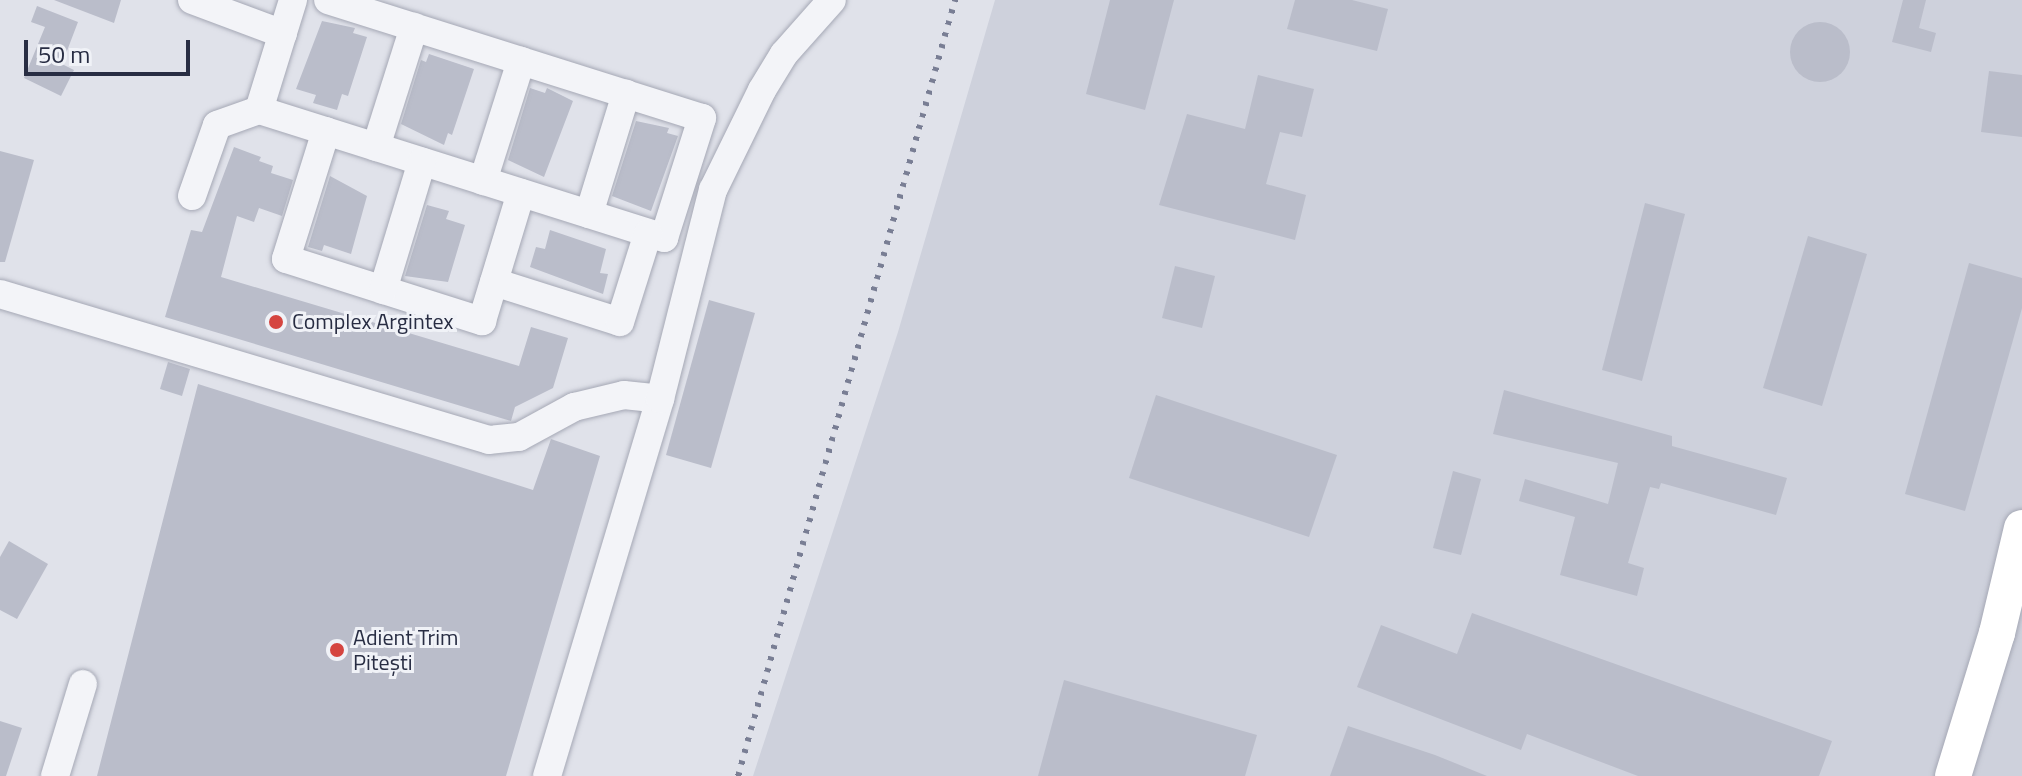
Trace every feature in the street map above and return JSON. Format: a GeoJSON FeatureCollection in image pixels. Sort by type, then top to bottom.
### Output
{"type":"FeatureCollection","features":[{"type":"Feature","properties":{"kind":"main road"},"geometry":{"type":"LineString","coordinates":[[1953,776],[1997,633],[2022,528]]}},
{"type":"Feature","properties":{"kind":"lane"},"geometry":{"type":"LineString","coordinates":[[192,0],[283,34]]}},
{"type":"Feature","properties":{"kind":"lane"},"geometry":{"type":"LineString","coordinates":[[259,110],[293,0]]}},
{"type":"Feature","properties":{"kind":"lane"},"geometry":{"type":"LineString","coordinates":[[192,196],[217,125],[259,110],[664,238],[702,118],[328,0]]}},
{"type":"Feature","properties":{"kind":"lane"},"geometry":{"type":"LineString","coordinates":[[547,776],[660,399],[713,190],[762,90],[784,54],[832,0]]}},
{"type":"Feature","properties":{"kind":"lane"},"geometry":{"type":"LineString","coordinates":[[376,147],[414,27]]}},
{"type":"Feature","properties":{"kind":"lane"},"geometry":{"type":"LineString","coordinates":[[483,181],[521,61]]}},
{"type":"Feature","properties":{"kind":"lane"},"geometry":{"type":"LineString","coordinates":[[589,214],[626,94]]}},
{"type":"Feature","properties":{"kind":"lane"},"geometry":{"type":"LineString","coordinates":[[326,131],[286,259],[383,290],[482,321],[521,193]]}},
{"type":"Feature","properties":{"kind":"lane"},"geometry":{"type":"LineString","coordinates":[[383,290],[422,162]]}},
{"type":"Feature","properties":{"kind":"lane"},"geometry":{"type":"LineString","coordinates":[[494,282],[620,322],[648,233]]}},
{"type":"Feature","properties":{"kind":"lane"},"geometry":{"type":"LineString","coordinates":[[0,294],[489,440],[519,437],[574,407],[624,395],[660,399]]}},
{"type":"Feature","properties":{"kind":"lane"},"geometry":{"type":"LineString","coordinates":[[55,776],[83,684]]}},
{"type":"Feature","properties":{"kind":"shaded area"},"geometry":{"type":"Polygon","coordinates":[[[995,0],[2022,0],[2022,776],[753,776],[898,332],[995,0]]]}},
{"type":"Feature","properties":{"kind":"building"},"geometry":{"type":"Polygon","coordinates":[[[54,0],[121,0],[114,23],[54,0]]]}},
{"type":"Feature","properties":{"kind":"building"},"geometry":{"type":"Polygon","coordinates":[[[1110,0],[1174,0],[1145,110],[1086,94],[1110,0]]]}},
{"type":"Feature","properties":{"kind":"building"},"geometry":{"type":"Polygon","coordinates":[[[1295,0],[1352,0],[1388,9],[1377,51],[1287,29],[1295,0]]]}},
{"type":"Feature","properties":{"kind":"building"},"geometry":{"type":"Polygon","coordinates":[[[1903,0],[1926,0],[1919,28],[1936,33],[1931,52],[1892,42],[1903,0]]]}},
{"type":"Feature","properties":{"kind":"building"},"geometry":{"type":"Polygon","coordinates":[[[37,6],[78,22],[62,64],[74,70],[61,96],[24,78],[45,27],[31,22],[37,6]]]}},
{"type":"Feature","properties":{"kind":"building"},"geometry":{"type":"Polygon","coordinates":[[[322,21],[355,28],[353,33],[367,37],[348,96],[342,94],[337,110],[313,103],[316,95],[296,89],[322,21]]]}},
{"type":"Feature","properties":{"kind":"building"},"geometry":{"type":"Polygon","coordinates":[[[1820,22],[1831,24],[1841,31],[1848,41],[1848,63],[1841,73],[1831,80],[1820,82],[1809,80],[1799,73],[1792,63],[1790,52],[1792,41],[1799,31],[1809,24],[1820,22]]]}},
{"type":"Feature","properties":{"kind":"building"},"geometry":{"type":"Polygon","coordinates":[[[429,54],[474,69],[452,135],[448,133],[444,145],[401,124],[421,60],[426,62],[429,54]]]}},
{"type":"Feature","properties":{"kind":"building"},"geometry":{"type":"Polygon","coordinates":[[[1989,71],[2022,75],[2022,137],[1981,132],[1989,71]]]}},
{"type":"Feature","properties":{"kind":"building"},"geometry":{"type":"Polygon","coordinates":[[[1258,75],[1314,89],[1302,137],[1280,132],[1266,184],[1306,195],[1295,240],[1159,205],[1187,114],[1245,129],[1258,75]]]}},
{"type":"Feature","properties":{"kind":"building"},"geometry":{"type":"Polygon","coordinates":[[[530,88],[545,93],[547,88],[573,101],[544,177],[508,160],[530,88]]]}},
{"type":"Feature","properties":{"kind":"building"},"geometry":{"type":"Polygon","coordinates":[[[636,121],[669,128],[667,133],[678,136],[651,211],[612,196],[636,121]]]}},
{"type":"Feature","properties":{"kind":"building","name":"Complex Argintex"},"geometry":{"type":"Polygon","coordinates":[[[234,147],[261,157],[259,161],[273,166],[271,173],[293,180],[282,216],[259,208],[254,222],[237,216],[221,277],[519,366],[531,327],[568,338],[553,388],[515,407],[511,421],[165,317],[191,230],[202,232],[234,147]]]}},
{"type":"Feature","properties":{"kind":"building"},"geometry":{"type":"Polygon","coordinates":[[[0,151],[34,160],[5,262],[0,262],[0,151]]]}},
{"type":"Feature","properties":{"kind":"building"},"geometry":{"type":"Polygon","coordinates":[[[330,176],[367,196],[351,254],[324,245],[322,251],[308,247],[330,176]]]}},
{"type":"Feature","properties":{"kind":"building"},"geometry":{"type":"Polygon","coordinates":[[[1645,203],[1685,214],[1642,381],[1602,370],[1645,203]]]}},
{"type":"Feature","properties":{"kind":"building"},"geometry":{"type":"Polygon","coordinates":[[[427,205],[449,211],[446,219],[465,225],[448,282],[405,276],[427,205]]]}},
{"type":"Feature","properties":{"kind":"building"},"geometry":{"type":"Polygon","coordinates":[[[550,230],[606,249],[600,273],[608,274],[603,294],[530,267],[536,247],[545,249],[550,230]]]}},
{"type":"Feature","properties":{"kind":"building"},"geometry":{"type":"Polygon","coordinates":[[[1808,236],[1867,254],[1822,406],[1763,388],[1808,236]]]}},
{"type":"Feature","properties":{"kind":"building"},"geometry":{"type":"Polygon","coordinates":[[[1969,263],[2022,278],[2022,308],[1965,511],[1905,494],[1969,263]]]}},
{"type":"Feature","properties":{"kind":"building"},"geometry":{"type":"Polygon","coordinates":[[[1175,266],[1215,276],[1202,328],[1162,318],[1175,266]]]}},
{"type":"Feature","properties":{"kind":"building"},"geometry":{"type":"Polygon","coordinates":[[[709,300],[755,313],[711,468],[666,455],[709,300]]]}},
{"type":"Feature","properties":{"kind":"building"},"geometry":{"type":"Polygon","coordinates":[[[168,362],[190,369],[182,396],[160,389],[168,362]]]}},
{"type":"Feature","properties":{"kind":"building","name":"Adient Trim Pitești"},"geometry":{"type":"Polygon","coordinates":[[[198,384],[533,490],[551,439],[600,456],[506,776],[97,776],[198,384]]]}},
{"type":"Feature","properties":{"kind":"building"},"geometry":{"type":"Polygon","coordinates":[[[1504,390],[1672,436],[1672,446],[1787,478],[1776,515],[1661,483],[1659,489],[1650,487],[1628,563],[1644,568],[1637,596],[1560,575],[1575,517],[1519,501],[1525,479],[1608,504],[1618,463],[1493,434],[1504,390]]]}},
{"type":"Feature","properties":{"kind":"building"},"geometry":{"type":"Polygon","coordinates":[[[1156,395],[1337,455],[1309,537],[1129,478],[1156,395]]]}},
{"type":"Feature","properties":{"kind":"building"},"geometry":{"type":"Polygon","coordinates":[[[1453,471],[1481,479],[1461,555],[1433,548],[1453,471]]]}},
{"type":"Feature","properties":{"kind":"building"},"geometry":{"type":"Polygon","coordinates":[[[9,541],[48,564],[17,619],[0,610],[0,557],[9,541]]]}},
{"type":"Feature","properties":{"kind":"building"},"geometry":{"type":"Polygon","coordinates":[[[1472,613],[1832,741],[1819,776],[1638,776],[1527,734],[1521,750],[1357,687],[1381,625],[1457,654],[1472,613]]]}},
{"type":"Feature","properties":{"kind":"building"},"geometry":{"type":"Polygon","coordinates":[[[1064,680],[1257,735],[1245,776],[1038,776],[1064,680]]]}},
{"type":"Feature","properties":{"kind":"building"},"geometry":{"type":"Polygon","coordinates":[[[0,721],[22,728],[6,776],[0,776],[0,721]]]}},
{"type":"Feature","properties":{"kind":"building"},"geometry":{"type":"Polygon","coordinates":[[[1348,726],[1435,755],[1487,776],[1330,776],[1348,726]]]}},
{"type":"Feature","properties":{"kind":"railway"},"geometry":{"type":"LineString","coordinates":[[738,776],[955,0]]}},
{"type":"Feature","properties":{"kind":"place","name":"Complex Argintex"},"geometry":{"type":"Point","coordinates":[276,322]}},
{"type":"Feature","properties":{"kind":"place","name":"Adient Trim Pitești"},"geometry":{"type":"Point","coordinates":[337,650]}}]}
